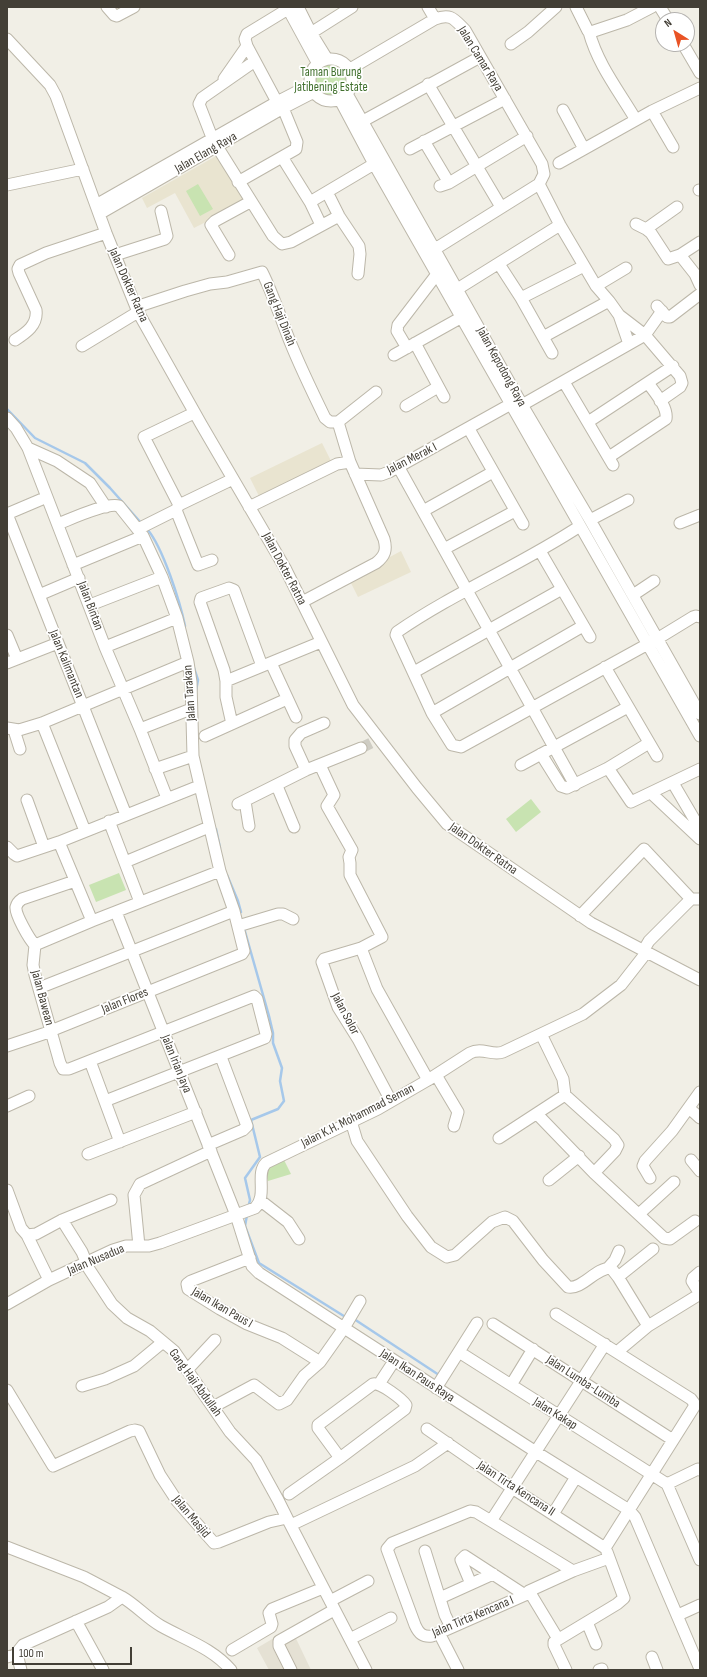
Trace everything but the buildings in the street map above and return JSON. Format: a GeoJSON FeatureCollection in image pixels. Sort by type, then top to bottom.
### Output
{"type":"FeatureCollection","features":[{"type":"Feature","properties":{"kind":"street"},"geometry":{"type":"LineString","coordinates":[[107,7],[114,15],[117,16],[134,7]]}},
{"type":"Feature","properties":{"kind":"street"},"geometry":{"type":"LineString","coordinates":[[311,33],[352,7]]}},
{"type":"Feature","properties":{"kind":"street"},"geometry":{"type":"LineString","coordinates":[[350,68],[435,19],[428,7]]}},
{"type":"Feature","properties":{"kind":"street"},"geometry":{"type":"LineString","coordinates":[[511,44],[528,32],[556,7]]}},
{"type":"Feature","properties":{"kind":"street"},"geometry":{"type":"LineString","coordinates":[[576,7],[589,32],[608,77],[614,83],[636,120]]}},
{"type":"Feature","properties":{"kind":"street"},"geometry":{"type":"LineString","coordinates":[[589,32],[628,20],[652,7]]}},
{"type":"Feature","properties":{"kind":"street"},"geometry":{"type":"LineString","coordinates":[[291,8],[311,33],[323,62]]}},
{"type":"Feature","properties":{"kind":"street"},"geometry":{"type":"LineString","coordinates":[[238,182],[282,157],[297,146],[297,142],[280,105],[247,46],[245,39],[247,34],[291,8]]}},
{"type":"Feature","properties":{"kind":"street"},"geometry":{"type":"LineString","coordinates":[[291,8],[323,62]]}},
{"type":"Feature","properties":{"kind":"street","name":"Jalan Camar Raya"},"geometry":{"type":"LineString","coordinates":[[435,19],[443,16],[451,17],[465,30],[542,164],[544,174],[539,184]]}},
{"type":"Feature","properties":{"kind":"street","name":"Jalan Dokter Ratna"},"geometry":{"type":"LineString","coordinates":[[7,39],[50,85],[56,96],[106,234],[137,309],[194,413],[285,568],[353,705],[417,788],[447,824],[580,916],[644,952],[700,980]]}},
{"type":"Feature","properties":{"kind":"street"},"geometry":{"type":"LineString","coordinates":[[221,84],[247,46]]}},
{"type":"Feature","properties":{"kind":"street"},"geometry":{"type":"LineString","coordinates":[[688,52],[700,73]]}},
{"type":"Feature","properties":{"kind":"street"},"geometry":{"type":"LineString","coordinates":[[363,121],[428,84],[480,57]]}},
{"type":"Feature","properties":{"kind":"street"},"geometry":{"type":"LineString","coordinates":[[255,61],[202,98],[199,104],[215,143],[250,202],[273,236],[282,244],[291,242],[339,216]]}},
{"type":"Feature","properties":{"kind":"street"},"geometry":{"type":"LineString","coordinates":[[340,61],[350,68],[353,82],[344,97],[326,101],[317,96],[312,89],[310,78],[313,70],[323,62],[340,61]]}},
{"type":"Feature","properties":{"kind":"street"},"geometry":{"type":"LineString","coordinates":[[428,84],[501,207]]}},
{"type":"Feature","properties":{"kind":"street"},"geometry":{"type":"LineString","coordinates":[[559,163],[652,111],[700,88]]}},
{"type":"Feature","properties":{"kind":"street","name":"Jalan Elang Raya"},"geometry":{"type":"LineString","coordinates":[[98,210],[280,105],[312,89]]}},
{"type":"Feature","properties":{"kind":"street","name":"Jalan Kepodong Raya"},"geometry":{"type":"LineString","coordinates":[[344,97],[363,121],[435,249],[462,317],[511,398],[521,410],[590,520],[632,595],[653,642],[700,736]]}},
{"type":"Feature","properties":{"kind":"street","name":"Jalan Kepodong Raya"},"geometry":{"type":"LineString","coordinates":[[344,97],[374,164],[437,274],[453,292],[511,398]]}},
{"type":"Feature","properties":{"kind":"street"},"geometry":{"type":"LineString","coordinates":[[410,149],[505,99]]}},
{"type":"Feature","properties":{"kind":"street"},"geometry":{"type":"LineString","coordinates":[[563,110],[584,149]]}},
{"type":"Feature","properties":{"kind":"street"},"geometry":{"type":"LineString","coordinates":[[652,111],[673,146]]}},
{"type":"Feature","properties":{"kind":"street"},"geometry":{"type":"LineString","coordinates":[[424,141],[444,185],[527,136]]}},
{"type":"Feature","properties":{"kind":"street"},"geometry":{"type":"LineString","coordinates":[[282,157],[310,202],[321,225]]}},
{"type":"Feature","properties":{"kind":"street"},"geometry":{"type":"LineString","coordinates":[[310,202],[374,164]]}},
{"type":"Feature","properties":{"kind":"street"},"geometry":{"type":"LineString","coordinates":[[7,185],[83,169]]}},
{"type":"Feature","properties":{"kind":"street"},"geometry":{"type":"LineString","coordinates":[[435,249],[539,184],[560,225],[596,286],[609,300],[619,315],[629,344]]}},
{"type":"Feature","properties":{"kind":"street"},"geometry":{"type":"LineString","coordinates":[[327,192],[339,216],[359,246],[360,254],[358,274]]}},
{"type":"Feature","properties":{"kind":"street"},"geometry":{"type":"LineString","coordinates":[[229,255],[211,225],[213,222],[250,202]]}},
{"type":"Feature","properties":{"kind":"street"},"geometry":{"type":"LineString","coordinates":[[677,207],[641,226],[668,258],[680,255],[700,242]]}},
{"type":"Feature","properties":{"kind":"street"},"geometry":{"type":"LineString","coordinates":[[115,255],[165,239],[167,232],[161,210]]}},
{"type":"Feature","properties":{"kind":"street"},"geometry":{"type":"LineString","coordinates":[[453,292],[560,225]]}},
{"type":"Feature","properties":{"kind":"street"},"geometry":{"type":"LineString","coordinates":[[15,340],[26,333],[32,326],[37,315],[19,273],[18,268],[20,265],[46,253],[106,234]]}},
{"type":"Feature","properties":{"kind":"street"},"geometry":{"type":"LineString","coordinates":[[680,255],[691,268],[700,285]]}},
{"type":"Feature","properties":{"kind":"street"},"geometry":{"type":"LineString","coordinates":[[499,264],[521,298],[552,353]]}},
{"type":"Feature","properties":{"kind":"street"},"geometry":{"type":"LineString","coordinates":[[521,298],[584,266]]}},
{"type":"Feature","properties":{"kind":"street"},"geometry":{"type":"LineString","coordinates":[[596,286],[626,268]]}},
{"type":"Feature","properties":{"kind":"street","name":"Gang Haji Dinah"},"geometry":{"type":"LineString","coordinates":[[137,309],[185,291],[210,284],[227,282],[262,272],[272,293],[287,334],[326,418],[330,422],[338,422]]}},
{"type":"Feature","properties":{"kind":"street"},"geometry":{"type":"LineString","coordinates":[[437,274],[398,325],[397,331],[411,346],[444,397]]}},
{"type":"Feature","properties":{"kind":"street"},"geometry":{"type":"LineString","coordinates":[[521,410],[564,382],[644,335],[662,311],[672,316],[699,297]]}},
{"type":"Feature","properties":{"kind":"street"},"geometry":{"type":"LineString","coordinates":[[543,336],[609,300]]}},
{"type":"Feature","properties":{"kind":"street"},"geometry":{"type":"LineString","coordinates":[[82,346],[137,309]]}},
{"type":"Feature","properties":{"kind":"street"},"geometry":{"type":"LineString","coordinates":[[619,315],[644,335],[673,366],[680,376],[682,383],[680,387],[660,401]]}},
{"type":"Feature","properties":{"kind":"street"},"geometry":{"type":"LineString","coordinates":[[394,355],[462,317]]}},
{"type":"Feature","properties":{"kind":"street"},"geometry":{"type":"LineString","coordinates":[[588,422],[673,366]]}},
{"type":"Feature","properties":{"kind":"street"},"geometry":{"type":"LineString","coordinates":[[564,382],[611,461],[666,419],[666,415],[660,401],[648,383]]}},
{"type":"Feature","properties":{"kind":"street"},"geometry":{"type":"LineString","coordinates":[[406,406],[438,386]]}},
{"type":"Feature","properties":{"kind":"street"},"geometry":{"type":"LineString","coordinates":[[302,602],[376,563],[385,554],[386,549],[384,539],[350,462],[338,422],[376,392]]}},
{"type":"Feature","properties":{"kind":"street","name":"Jalan Merak I"},"geometry":{"type":"LineString","coordinates":[[355,474],[381,475],[399,468],[469,429],[511,398]]}},
{"type":"Feature","properties":{"kind":"street","name":"Jalan Kepodong Raya"},"geometry":{"type":"LineString","coordinates":[[521,410],[580,526],[700,714]]}},
{"type":"Feature","properties":{"kind":"street"},"geometry":{"type":"LineString","coordinates":[[194,413],[144,437],[177,508],[198,565],[212,560]]}},
{"type":"Feature","properties":{"kind":"street","name":"Jalan Bintan"},"geometry":{"type":"LineString","coordinates":[[7,418],[16,428],[28,448],[105,647],[140,729],[167,798]]}},
{"type":"Feature","properties":{"kind":"street"},"geometry":{"type":"LineString","coordinates":[[469,429],[523,524]]}},
{"type":"Feature","properties":{"kind":"street"},"geometry":{"type":"LineString","coordinates":[[28,448],[57,461],[90,483],[106,506],[58,524]]}},
{"type":"Feature","properties":{"kind":"street"},"geometry":{"type":"LineString","coordinates":[[249,507],[337,464],[350,462]]}},
{"type":"Feature","properties":{"kind":"street"},"geometry":{"type":"LineString","coordinates":[[399,468],[575,785]]}},
{"type":"Feature","properties":{"kind":"street"},"geometry":{"type":"LineString","coordinates":[[422,511],[494,472]]}},
{"type":"Feature","properties":{"kind":"street"},"geometry":{"type":"LineString","coordinates":[[74,565],[142,529],[177,508],[234,479]]}},
{"type":"Feature","properties":{"kind":"street"},"geometry":{"type":"LineString","coordinates":[[7,514],[47,497]]}},
{"type":"Feature","properties":{"kind":"street"},"geometry":{"type":"LineString","coordinates":[[590,520],[628,500]]}},
{"type":"Feature","properties":{"kind":"street","name":"Jalan Tarakan"},"geometry":{"type":"LineString","coordinates":[[106,506],[118,506],[142,529],[162,576],[177,618],[188,662],[191,682],[193,756],[220,871],[245,948],[242,954]]}},
{"type":"Feature","properties":{"kind":"street"},"geometry":{"type":"LineString","coordinates":[[444,549],[516,511]]}},
{"type":"Feature","properties":{"kind":"street","name":"Jalan Kalimantan"},"geometry":{"type":"LineString","coordinates":[[7,514],[11,535],[39,595],[126,815]]}},
{"type":"Feature","properties":{"kind":"street"},"geometry":{"type":"LineString","coordinates":[[680,523],[700,515]]}},
{"type":"Feature","properties":{"kind":"street"},"geometry":{"type":"LineString","coordinates":[[580,526],[540,551],[467,590],[397,632],[396,635],[432,713],[452,745],[461,747],[653,642],[693,617],[700,617]]}},
{"type":"Feature","properties":{"kind":"street"},"geometry":{"type":"LineString","coordinates":[[540,551],[590,637]]}},
{"type":"Feature","properties":{"kind":"street"},"geometry":{"type":"LineString","coordinates":[[90,605],[162,576]]}},
{"type":"Feature","properties":{"kind":"street"},"geometry":{"type":"LineString","coordinates":[[39,595],[79,578]]}},
{"type":"Feature","properties":{"kind":"street"},"geometry":{"type":"LineString","coordinates":[[632,595],[654,581]]}},
{"type":"Feature","properties":{"kind":"street"},"geometry":{"type":"LineString","coordinates":[[232,724],[226,697],[226,681],[200,602],[203,596],[229,588],[235,591],[267,665],[296,717]]}},
{"type":"Feature","properties":{"kind":"street"},"geometry":{"type":"LineString","coordinates":[[414,672],[562,589]]}},
{"type":"Feature","properties":{"kind":"street"},"geometry":{"type":"LineString","coordinates":[[105,647],[177,618]]}},
{"type":"Feature","properties":{"kind":"street"},"geometry":{"type":"LineString","coordinates":[[432,713],[583,626]]}},
{"type":"Feature","properties":{"kind":"street"},"geometry":{"type":"LineString","coordinates":[[7,635],[12,661],[58,643]]}},
{"type":"Feature","properties":{"kind":"street"},"geometry":{"type":"LineString","coordinates":[[226,681],[321,642]]}},
{"type":"Feature","properties":{"kind":"street"},"geometry":{"type":"LineString","coordinates":[[20,749],[9,730],[30,727],[42,723],[188,662]]}},
{"type":"Feature","properties":{"kind":"street"},"geometry":{"type":"LineString","coordinates":[[605,667],[657,756]]}},
{"type":"Feature","properties":{"kind":"street"},"geometry":{"type":"LineString","coordinates":[[205,736],[287,699]]}},
{"type":"Feature","properties":{"kind":"street"},"geometry":{"type":"LineString","coordinates":[[521,765],[628,707]]}},
{"type":"Feature","properties":{"kind":"street"},"geometry":{"type":"LineString","coordinates":[[140,729],[191,709]]}},
{"type":"Feature","properties":{"kind":"street"},"geometry":{"type":"LineString","coordinates":[[42,723],[86,831]]}},
{"type":"Feature","properties":{"kind":"street"},"geometry":{"type":"LineString","coordinates":[[306,770],[295,746],[294,740],[301,733],[324,723]]}},
{"type":"Feature","properties":{"kind":"street"},"geometry":{"type":"LineString","coordinates":[[541,754],[561,786],[567,788],[608,768],[649,743]]}},
{"type":"Feature","properties":{"kind":"street"},"geometry":{"type":"LineString","coordinates":[[249,826],[241,802],[277,786],[306,770],[361,748]]}},
{"type":"Feature","properties":{"kind":"street"},"geometry":{"type":"LineString","coordinates":[[155,769],[193,756]]}},
{"type":"Feature","properties":{"kind":"street","name":"Jalan Solor"},"geometry":{"type":"LineString","coordinates":[[320,765],[334,795],[327,806],[352,850],[349,857],[350,875],[382,937],[361,948],[324,959],[322,962],[338,1006],[358,1039],[391,1101]]}},
{"type":"Feature","properties":{"kind":"street"},"geometry":{"type":"LineString","coordinates":[[608,768],[631,802],[700,769]]}},
{"type":"Feature","properties":{"kind":"street"},"geometry":{"type":"LineString","coordinates":[[673,783],[700,830]]}},
{"type":"Feature","properties":{"kind":"street"},"geometry":{"type":"LineString","coordinates":[[7,847],[17,856],[59,842],[199,786]]}},
{"type":"Feature","properties":{"kind":"street"},"geometry":{"type":"LineString","coordinates":[[277,786],[294,827]]}},
{"type":"Feature","properties":{"kind":"street"},"geometry":{"type":"LineString","coordinates":[[651,793],[700,839]]}},
{"type":"Feature","properties":{"kind":"street"},"geometry":{"type":"LineString","coordinates":[[27,800],[44,847]]}},
{"type":"Feature","properties":{"kind":"street"},"geometry":{"type":"LineString","coordinates":[[109,821],[140,902]]}},
{"type":"Feature","properties":{"kind":"street"},"geometry":{"type":"LineString","coordinates":[[124,862],[209,827]]}},
{"type":"Feature","properties":{"kind":"street"},"geometry":{"type":"LineString","coordinates":[[59,842],[92,921]]}},
{"type":"Feature","properties":{"kind":"street"},"geometry":{"type":"LineString","coordinates":[[580,916],[644,850],[695,899]]}},
{"type":"Feature","properties":{"kind":"street"},"geometry":{"type":"LineString","coordinates":[[75,881],[26,898],[17,904],[16,910],[29,939],[35,945],[220,871]]}},
{"type":"Feature","properties":{"kind":"street","name":"Jalan K.H. Mohammad Seman"},"geometry":{"type":"LineString","coordinates":[[261,1200],[262,1170],[266,1163],[378,1109],[475,1050],[483,1050],[498,1054],[582,1014],[601,1001],[621,985],[653,937],[695,899]]}},
{"type":"Feature","properties":{"kind":"street"},"geometry":{"type":"LineString","coordinates":[[39,988],[234,911]]}},
{"type":"Feature","properties":{"kind":"street","name":"Jalan Irian Jaya"},"geometry":{"type":"LineString","coordinates":[[116,912],[210,1150],[244,1213]]}},
{"type":"Feature","properties":{"kind":"street"},"geometry":{"type":"LineString","coordinates":[[238,926],[278,914],[283,914],[293,919]]}},
{"type":"Feature","properties":{"kind":"street","name":"Jalan Bawean"},"geometry":{"type":"LineString","coordinates":[[35,945],[33,965],[60,1063],[64,1068],[69,1069],[90,1061]]}},
{"type":"Feature","properties":{"kind":"street"},"geometry":{"type":"LineString","coordinates":[[361,948],[377,989],[432,1077],[458,1112],[454,1126]]}},
{"type":"Feature","properties":{"kind":"street","name":"Jalan Flores"},"geometry":{"type":"LineString","coordinates":[[7,1046],[51,1031],[242,954]]}},
{"type":"Feature","properties":{"kind":"street"},"geometry":{"type":"LineString","coordinates":[[105,1101],[265,1038],[266,1034],[257,999],[254,996],[90,1061],[120,1142]]}},
{"type":"Feature","properties":{"kind":"street"},"geometry":{"type":"LineString","coordinates":[[499,1138],[540,1118],[562,1097],[563,1079],[541,1034]]}},
{"type":"Feature","properties":{"kind":"street"},"geometry":{"type":"LineString","coordinates":[[139,1246],[134,1195],[140,1184],[199,1157],[246,1128],[246,1124],[220,1056]]}},
{"type":"Feature","properties":{"kind":"street"},"geometry":{"type":"LineString","coordinates":[[650,1178],[643,1166],[645,1162],[672,1131],[690,1108],[700,1092]]}},
{"type":"Feature","properties":{"kind":"street"},"geometry":{"type":"LineString","coordinates":[[7,1106],[29,1096]]}},
{"type":"Feature","properties":{"kind":"street"},"geometry":{"type":"LineString","coordinates":[[562,1097],[614,1139],[618,1145],[615,1151],[594,1173]]}},
{"type":"Feature","properties":{"kind":"street"},"geometry":{"type":"LineString","coordinates":[[690,1108],[700,1118]]}},
{"type":"Feature","properties":{"kind":"street"},"geometry":{"type":"LineString","coordinates":[[88,1154],[196,1112]]}},
{"type":"Feature","properties":{"kind":"street"},"geometry":{"type":"LineString","coordinates":[[540,1118],[579,1156],[594,1173],[667,1240],[695,1221]]}},
{"type":"Feature","properties":{"kind":"street"},"geometry":{"type":"LineString","coordinates":[[351,1121],[358,1141],[407,1216],[431,1247],[447,1257],[455,1255],[492,1222],[505,1217],[513,1221],[543,1260],[568,1287],[572,1288],[577,1286],[596,1273],[608,1268],[615,1260],[619,1251]]}},
{"type":"Feature","properties":{"kind":"street"},"geometry":{"type":"LineString","coordinates":[[549,1180],[579,1156]]}},
{"type":"Feature","properties":{"kind":"street"},"geometry":{"type":"LineString","coordinates":[[691,1160],[700,1171]]}},
{"type":"Feature","properties":{"kind":"street"},"geometry":{"type":"LineString","coordinates":[[639,1214],[674,1182]]}},
{"type":"Feature","properties":{"kind":"street"},"geometry":{"type":"LineString","coordinates":[[7,1190],[21,1228],[27,1235],[49,1280]]}},
{"type":"Feature","properties":{"kind":"street"},"geometry":{"type":"LineString","coordinates":[[27,1235],[36,1234],[62,1220],[111,1200]]}},
{"type":"Feature","properties":{"kind":"street"},"geometry":{"type":"LineString","coordinates":[[244,1213],[255,1208],[261,1200],[288,1222],[299,1239]]}},
{"type":"Feature","properties":{"kind":"street","name":"Jalan Nusadua"},"geometry":{"type":"LineString","coordinates":[[7,1304],[49,1280],[113,1250],[126,1246],[149,1246],[160,1243],[244,1213]]}},
{"type":"Feature","properties":{"kind":"street","name":"Jalan Ikan Paus Raya"},"geometry":{"type":"LineString","coordinates":[[244,1213],[250,1258],[252,1266],[258,1273],[347,1323],[394,1361],[440,1382],[536,1452],[630,1510]]}},
{"type":"Feature","properties":{"kind":"street","name":"Gang Haji Abdullah"},"geometry":{"type":"LineString","coordinates":[[62,1220],[82,1252],[86,1263],[112,1304],[127,1318],[150,1331],[174,1351],[230,1432],[256,1460],[289,1522]]}},
{"type":"Feature","properties":{"kind":"street"},"geometry":{"type":"LineString","coordinates":[[618,1277],[653,1249]]}},
{"type":"Feature","properties":{"kind":"street","name":"Jalan Ikan Paus I"},"geometry":{"type":"LineString","coordinates":[[250,1258],[191,1280],[188,1284],[188,1289],[247,1324],[282,1338],[320,1362]]}},
{"type":"Feature","properties":{"kind":"street"},"geometry":{"type":"LineString","coordinates":[[608,1268],[611,1268],[618,1277],[648,1326]]}},
{"type":"Feature","properties":{"kind":"street"},"geometry":{"type":"LineString","coordinates":[[617,1352],[648,1326],[700,1294],[692,1281],[693,1278],[700,1272]]}},
{"type":"Feature","properties":{"kind":"street"},"geometry":{"type":"LineString","coordinates":[[213,1407],[254,1385],[279,1404],[282,1404],[287,1400],[304,1376],[320,1362],[360,1301]]}},
{"type":"Feature","properties":{"kind":"street"},"geometry":{"type":"LineString","coordinates":[[556,1314],[691,1399],[694,1403],[694,1407],[630,1510],[607,1553],[624,1593],[624,1598],[622,1601],[554,1642],[566,1670]]}},
{"type":"Feature","properties":{"kind":"street"},"geometry":{"type":"LineString","coordinates":[[440,1382],[477,1323]]}},
{"type":"Feature","properties":{"kind":"street","name":"Jalan Lumba-Lumba"},"geometry":{"type":"LineString","coordinates":[[493,1324],[673,1440]]}},
{"type":"Feature","properties":{"kind":"street"},"geometry":{"type":"LineString","coordinates":[[188,1370],[215,1340]]}},
{"type":"Feature","properties":{"kind":"street"},"geometry":{"type":"LineString","coordinates":[[82,1386],[105,1379],[134,1366],[163,1342]]}},
{"type":"Feature","properties":{"kind":"street"},"geometry":{"type":"LineString","coordinates":[[572,1571],[491,1520],[605,1344]]}},
{"type":"Feature","properties":{"kind":"street"},"geometry":{"type":"LineString","coordinates":[[511,1385],[533,1349]]}},
{"type":"Feature","properties":{"kind":"street","name":"Jalan Kakap"},"geometry":{"type":"LineString","coordinates":[[459,1352],[667,1484]]}},
{"type":"Feature","properties":{"kind":"street"},"geometry":{"type":"LineString","coordinates":[[379,1384],[394,1361]]}},
{"type":"Feature","properties":{"kind":"street"},"geometry":{"type":"LineString","coordinates":[[289,1494],[340,1458],[405,1409],[406,1405],[403,1401],[379,1384],[373,1384],[318,1425],[318,1428],[340,1458]]}},
{"type":"Feature","properties":{"kind":"street","name":"Jalan Masjid"},"geometry":{"type":"LineString","coordinates":[[8,1395],[53,1466],[130,1431],[139,1431],[160,1475],[177,1502],[214,1543],[269,1522],[289,1522]]}},
{"type":"Feature","properties":{"kind":"street","name":"Jalan Tirta Kencana II"},"geometry":{"type":"LineString","coordinates":[[427,1429],[512,1488],[553,1514],[607,1553]]}},
{"type":"Feature","properties":{"kind":"street"},"geometry":{"type":"LineString","coordinates":[[366,1670],[289,1522],[415,1466],[448,1443]]}},
{"type":"Feature","properties":{"kind":"street"},"geometry":{"type":"LineString","coordinates":[[700,1470],[698,1469],[667,1484],[700,1560]]}},
{"type":"Feature","properties":{"kind":"street"},"geometry":{"type":"LineString","coordinates":[[553,1514],[576,1477]]}},
{"type":"Feature","properties":{"kind":"street"},"geometry":{"type":"LineString","coordinates":[[630,1510],[635,1517],[700,1669]]}},
{"type":"Feature","properties":{"kind":"street","name":"Jalan Tirta Kencana I"},"geometry":{"type":"LineString","coordinates":[[491,1520],[476,1512],[470,1511],[392,1543],[388,1548],[417,1629],[422,1635],[432,1636],[439,1633],[527,1593],[607,1553]]}},
{"type":"Feature","properties":{"kind":"street"},"geometry":{"type":"LineString","coordinates":[[7,1546],[84,1577],[122,1597],[161,1626],[198,1644],[222,1660],[231,1670]]}},
{"type":"Feature","properties":{"kind":"street"},"geometry":{"type":"LineString","coordinates":[[425,1551],[451,1627]]}},
{"type":"Feature","properties":{"kind":"street"},"geometry":{"type":"LineString","coordinates":[[471,1584],[461,1564],[462,1558],[465,1556],[527,1593],[558,1639]]}},
{"type":"Feature","properties":{"kind":"street"},"geometry":{"type":"LineString","coordinates":[[440,1598],[493,1574]]}},
{"type":"Feature","properties":{"kind":"street"},"geometry":{"type":"LineString","coordinates":[[291,1670],[279,1646],[279,1641],[368,1581]]}},
{"type":"Feature","properties":{"kind":"street"},"geometry":{"type":"LineString","coordinates":[[232,1650],[271,1626],[272,1624],[269,1613],[272,1609],[323,1588]]}},
{"type":"Feature","properties":{"kind":"street"},"geometry":{"type":"LineString","coordinates":[[11,1656],[23,1646],[108,1606],[122,1597]]}},
{"type":"Feature","properties":{"kind":"street"},"geometry":{"type":"LineString","coordinates":[[678,1615],[700,1605]]}},
{"type":"Feature","properties":{"kind":"street"},"geometry":{"type":"LineString","coordinates":[[350,1638],[391,1618]]}},
{"type":"Feature","properties":{"kind":"street"},"geometry":{"type":"LineString","coordinates":[[76,1621],[103,1670]]}},
{"type":"Feature","properties":{"kind":"street"},"geometry":{"type":"LineString","coordinates":[[587,1622],[596,1644]]}},
{"type":"Feature","properties":{"kind":"street"},"geometry":{"type":"LineString","coordinates":[[439,1633],[458,1670]]}},
{"type":"Feature","properties":{"kind":"street"},"geometry":{"type":"LineString","coordinates":[[11,1656],[18,1658],[21,1670]]}},
{"type":"Feature","properties":{"kind":"street"},"geometry":{"type":"LineString","coordinates":[[652,1657],[657,1670]]}},
{"type":"Feature","properties":{"kind":"shaded area"},"geometry":{"type":"Polygon","coordinates":[[[216,156],[245,202],[194,228],[175,193],[147,208],[142,198],[216,156]]]}},
{"type":"Feature","properties":{"kind":"shaded area"},"geometry":{"type":"Polygon","coordinates":[[[322,443],[332,463],[260,498],[250,478],[322,443]]]}},
{"type":"Feature","properties":{"kind":"shaded area"},"geometry":{"type":"Polygon","coordinates":[[[401,551],[411,572],[358,597],[349,579],[401,551]]]}},
{"type":"Feature","properties":{"kind":"shaded area"},"geometry":{"type":"Polygon","coordinates":[[[291,1628],[311,1670],[269,1670],[257,1648],[291,1628]]]}},
{"type":"Feature","properties":{"kind":"green space","name":"Taman Burung Jatibening Estate"},"geometry":{"type":"Polygon","coordinates":[[[328,63],[334,63],[338,64],[345,70],[348,80],[347,87],[341,94],[334,97],[328,97],[324,96],[317,90],[314,83],[314,77],[315,73],[321,66],[328,63]]]}},
{"type":"Feature","properties":{"kind":"green space"},"geometry":{"type":"Polygon","coordinates":[[[198,184],[213,209],[200,216],[186,191],[198,184]]]}},
{"type":"Feature","properties":{"kind":"green space"},"geometry":{"type":"Polygon","coordinates":[[[531,799],[541,812],[516,832],[506,819],[531,799]]]}},
{"type":"Feature","properties":{"kind":"green space"},"geometry":{"type":"Polygon","coordinates":[[[119,873],[126,890],[96,902],[89,885],[119,873]]]}},
{"type":"Feature","properties":{"kind":"green space"},"geometry":{"type":"Polygon","coordinates":[[[283,1158],[291,1174],[268,1181],[265,1169],[283,1158]]]}},
{"type":"Feature","properties":{"kind":"waterway"},"geometry":{"type":"LineString","coordinates":[[7,409],[35,438],[85,463],[142,524]]}},
{"type":"Feature","properties":{"kind":"waterway"},"geometry":{"type":"LineString","coordinates":[[147,529],[153,537],[165,561],[185,626]]}},
{"type":"Feature","properties":{"kind":"waterway"},"geometry":{"type":"LineString","coordinates":[[194,668],[198,680],[196,691]]}},
{"type":"Feature","properties":{"kind":"waterway"},"geometry":{"type":"LineString","coordinates":[[216,829],[220,848]]}},
{"type":"Feature","properties":{"kind":"waterway"},"geometry":{"type":"LineString","coordinates":[[227,875],[241,912]]}},
{"type":"Feature","properties":{"kind":"waterway"},"geometry":{"type":"LineString","coordinates":[[244,928],[269,1016],[273,1033],[273,1043],[282,1068],[280,1081],[284,1101],[278,1109],[251,1120],[260,1157],[245,1178],[250,1200],[248,1208]]}},
{"type":"Feature","properties":{"kind":"waterway"},"geometry":{"type":"LineString","coordinates":[[247,1215],[245,1226],[259,1263],[347,1318]]}},
{"type":"Feature","properties":{"kind":"waterway"},"geometry":{"type":"LineString","coordinates":[[354,1319],[439,1375]]}},
{"type":"Feature","properties":{"kind":"tunnel"},"geometry":{"type":"LineString","coordinates":[[361,748],[379,739]]}}]}
